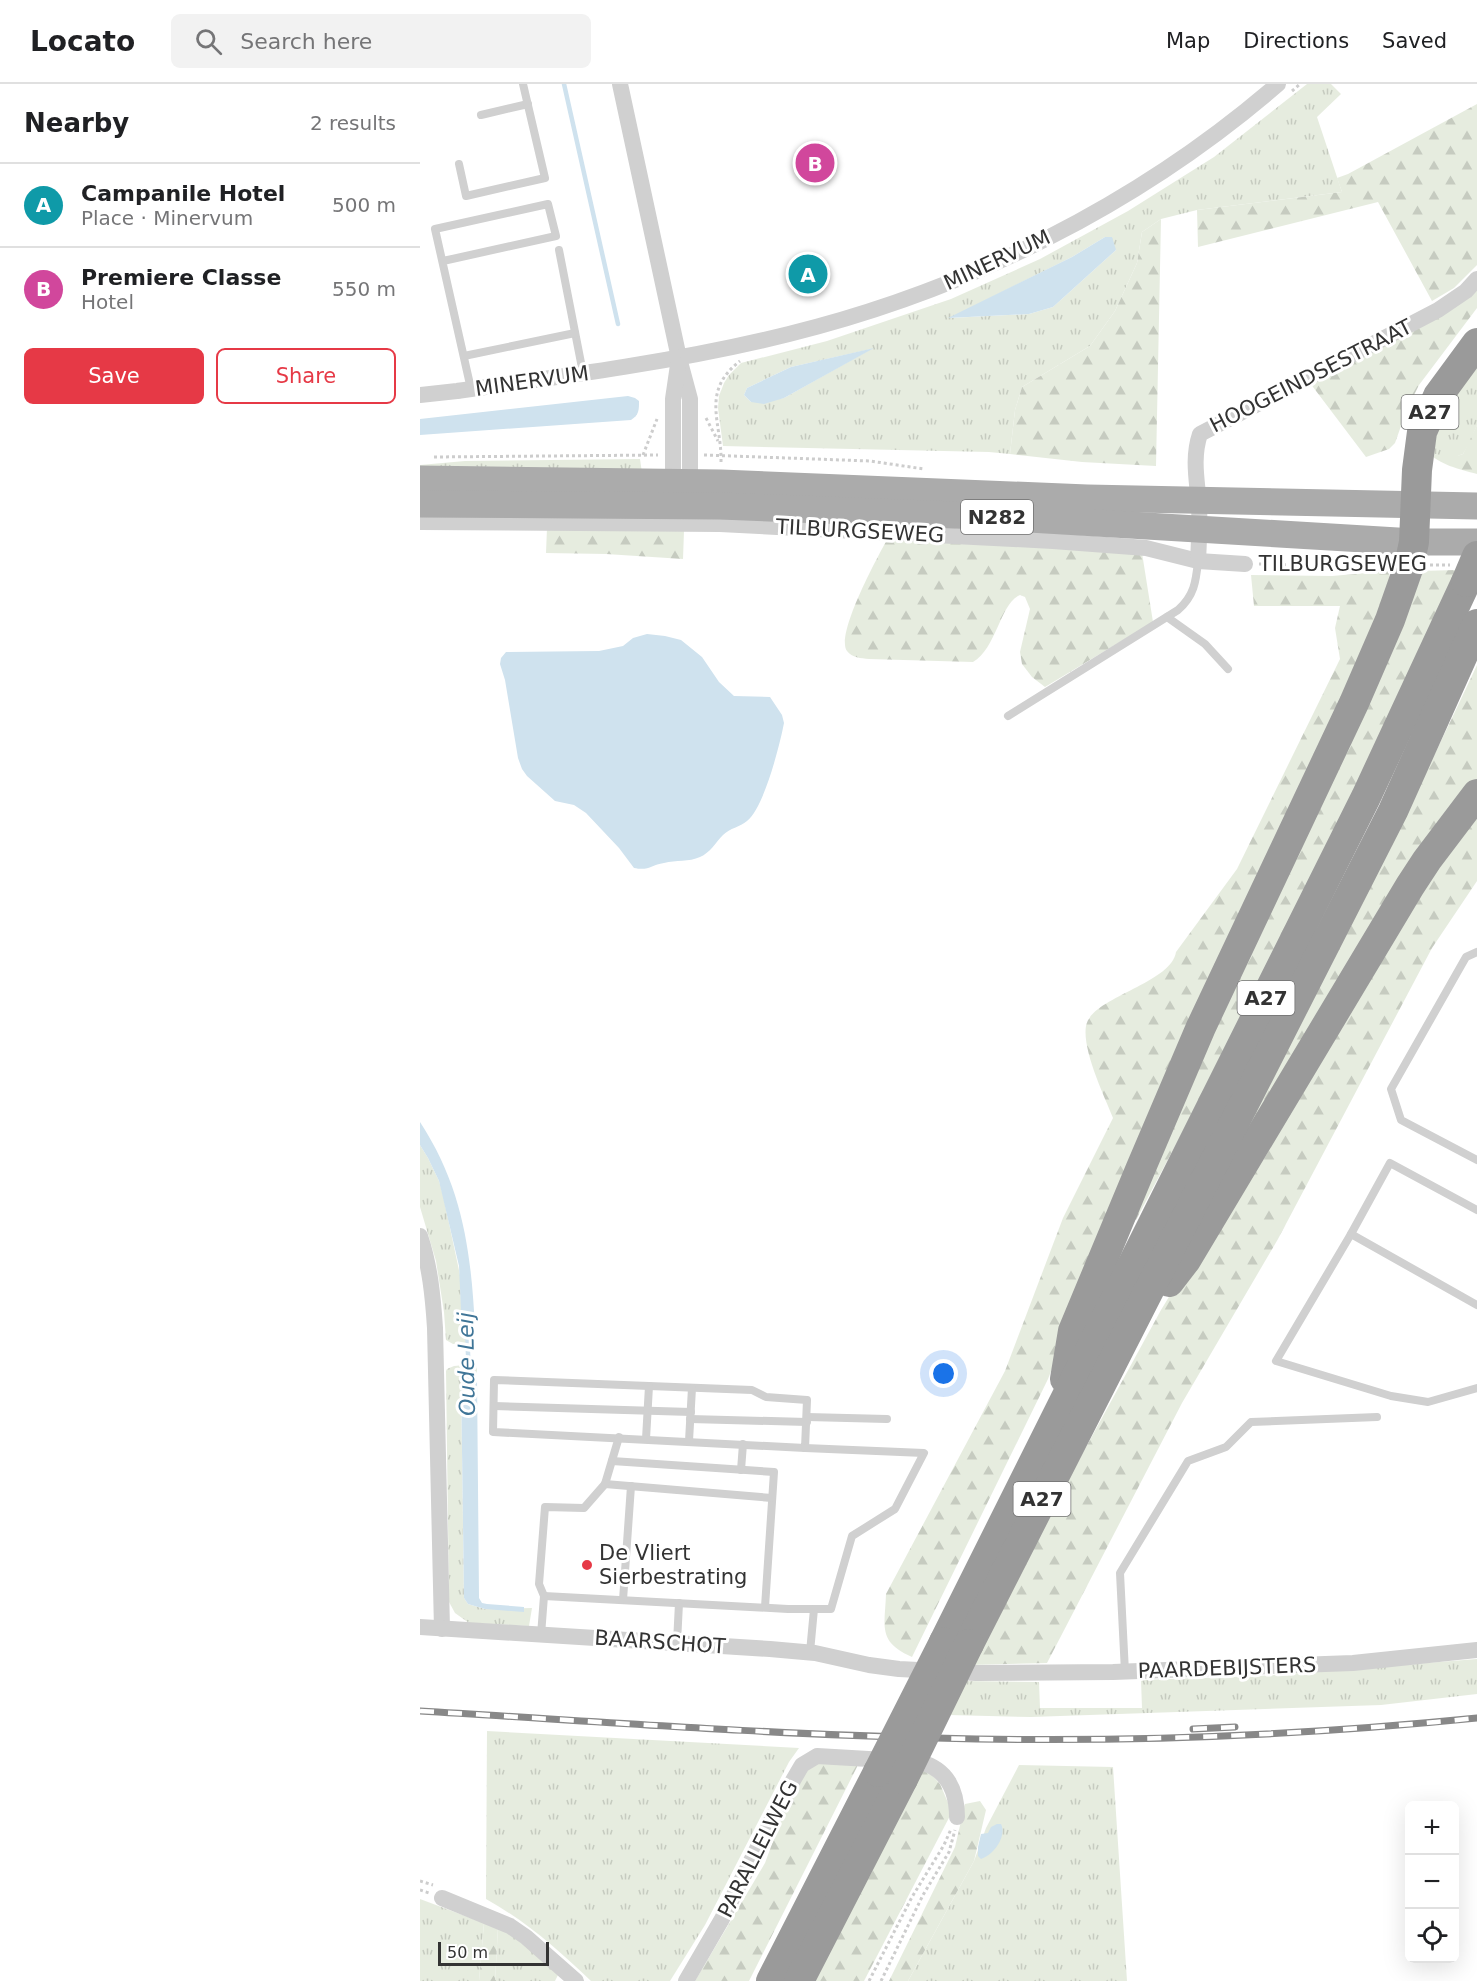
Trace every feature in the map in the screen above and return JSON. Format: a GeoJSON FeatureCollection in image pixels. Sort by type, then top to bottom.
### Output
{"type":"FeatureCollection","features":[{"type":"Feature","properties":{"kind":"highway","name":"A27"},"geometry":{"type":"LineString","coordinates":[[1416,506],[1417,470],[1422,432],[1438,396],[1477,343]]}},
{"type":"Feature","properties":{"kind":"highway"},"geometry":{"type":"LineString","coordinates":[[1411,554],[1416,506]]}},
{"type":"Feature","properties":{"kind":"highway","name":"A27"},"geometry":{"type":"LineString","coordinates":[[1059,1411],[1073,1331],[1201,1027],[1358,693],[1400,594],[1411,554]]}},
{"type":"Feature","properties":{"kind":"highway","name":"A27"},"geometry":{"type":"LineString","coordinates":[[957,1643],[1059,1411],[1366,797],[1466,568]]}},
{"type":"Feature","properties":{"kind":"highway","name":"A27"},"geometry":{"type":"LineString","coordinates":[[799,1981],[890,1775],[957,1643],[1115,1354],[1393,811],[1477,624]]}},
{"type":"Feature","properties":{"kind":"highway","name":"A27"},"geometry":{"type":"LineString","coordinates":[[1115,1354],[1186,1260],[1410,886],[1477,794]]}},
{"type":"Feature","properties":{"kind":"highway","name":"A27"},"geometry":{"type":"LineString","coordinates":[[771,1981],[890,1775]]}},
{"type":"Feature","properties":{"kind":"main road","name":"TILBURGSEWEG"},"geometry":{"type":"LineString","coordinates":[[426,468],[645,482],[681,490],[990,516],[1200,529],[1411,554],[1477,542]]}},
{"type":"Feature","properties":{"kind":"main road","name":"TILBURGSEWEG"},"geometry":{"type":"LineString","coordinates":[[420,504],[681,490],[1477,506]]}},
{"type":"Feature","properties":{"kind":"street"},"geometry":{"type":"LineString","coordinates":[[620,84],[690,399],[691,454],[681,490]]}},
{"type":"Feature","properties":{"kind":"street","name":"MINERVUM"},"geometry":{"type":"LineString","coordinates":[[420,394],[471,389],[680,358],[789,334],[905,299],[992,264],[1108,206],[1182,158],[1278,84]]}},
{"type":"Feature","properties":{"kind":"street","name":"HOOGEINDSESTRAAT"},"geometry":{"type":"LineString","coordinates":[[1198,501],[1195,480],[1196,447],[1200,434],[1438,310],[1460,296],[1477,279]]}},
{"type":"Feature","properties":{"kind":"street"},"geometry":{"type":"LineString","coordinates":[[680,358],[673,399],[672,454],[681,490]]}},
{"type":"Feature","properties":{"kind":"street"},"geometry":{"type":"LineString","coordinates":[[1198,501],[1200,529],[1198,561]]}},
{"type":"Feature","properties":{"kind":"street","name":"TILBURGSEWEG"},"geometry":{"type":"LineString","coordinates":[[420,522],[720,525],[1053,541],[1146,548],[1198,561],[1245,564]]}},
{"type":"Feature","properties":{"kind":"street"},"geometry":{"type":"LineString","coordinates":[[420,1236],[425,1251],[433,1299],[435,1328],[442,1629]]}},
{"type":"Feature","properties":{"kind":"street","name":"BAARSCHOT"},"geometry":{"type":"LineString","coordinates":[[420,1627],[810,1652],[899,1669]]}},
{"type":"Feature","properties":{"kind":"street","name":"PAARDEBIJSTERS"},"geometry":{"type":"LineString","coordinates":[[899,1669],[976,1673],[1125,1672],[1353,1662],[1477,1650]]}},
{"type":"Feature","properties":{"kind":"street","name":"PARALLELWEG"},"geometry":{"type":"LineString","coordinates":[[686,1981],[722,1919],[781,1801],[802,1765],[817,1756],[920,1762],[933,1766],[946,1777],[957,1802],[957,1817]]}},
{"type":"Feature","properties":{"kind":"street"},"geometry":{"type":"LineString","coordinates":[[442,1898],[510,1926],[576,1981]]}},
{"type":"Feature","properties":{"kind":"lane"},"geometry":{"type":"LineString","coordinates":[[459,164],[466,196],[545,178],[523,84]]}},
{"type":"Feature","properties":{"kind":"lane"},"geometry":{"type":"LineString","coordinates":[[481,115],[528,104]]}},
{"type":"Feature","properties":{"kind":"lane"},"geometry":{"type":"LineString","coordinates":[[443,261],[556,236],[549,204],[435,230],[471,389]]}},
{"type":"Feature","properties":{"kind":"lane"},"geometry":{"type":"LineString","coordinates":[[559,250],[583,373]]}},
{"type":"Feature","properties":{"kind":"lane"},"geometry":{"type":"LineString","coordinates":[[464,356],[576,333]]}},
{"type":"Feature","properties":{"kind":"lane"},"geometry":{"type":"LineString","coordinates":[[1008,716],[1167,617],[1186,602],[1193,592],[1198,561]]}},
{"type":"Feature","properties":{"kind":"lane"},"geometry":{"type":"LineString","coordinates":[[1167,617],[1205,644],[1228,669]]}},
{"type":"Feature","properties":{"kind":"lane"},"geometry":{"type":"LineString","coordinates":[[1477,952],[1466,957],[1391,1089],[1401,1120],[1477,1160]]}},
{"type":"Feature","properties":{"kind":"lane"},"geometry":{"type":"LineString","coordinates":[[1477,1210],[1390,1163],[1276,1361],[1391,1396],[1428,1402],[1477,1388]]}},
{"type":"Feature","properties":{"kind":"lane"},"geometry":{"type":"LineString","coordinates":[[1351,1234],[1477,1305]]}},
{"type":"Feature","properties":{"kind":"lane"},"geometry":{"type":"LineString","coordinates":[[544,1596],[765,1608],[831,1609],[852,1536],[896,1509],[924,1453],[805,1448],[619,1437],[493,1432],[494,1380],[752,1390],[766,1397],[807,1400],[805,1448]]}},
{"type":"Feature","properties":{"kind":"lane"},"geometry":{"type":"LineString","coordinates":[[646,1439],[649,1386]]}},
{"type":"Feature","properties":{"kind":"lane"},"geometry":{"type":"LineString","coordinates":[[689,1441],[692,1388]]}},
{"type":"Feature","properties":{"kind":"lane"},"geometry":{"type":"LineString","coordinates":[[494,1406],[647,1411],[690,1416],[886,1419]]}},
{"type":"Feature","properties":{"kind":"lane"},"geometry":{"type":"LineString","coordinates":[[1125,1672],[1120,1573],[1188,1461],[1226,1447],[1251,1422],[1377,1417]]}},
{"type":"Feature","properties":{"kind":"lane"},"geometry":{"type":"LineString","coordinates":[[541,1635],[544,1596],[539,1584],[545,1507],[584,1508],[605,1484],[619,1437]]}},
{"type":"Feature","properties":{"kind":"lane"},"geometry":{"type":"LineString","coordinates":[[741,1470],[743,1444]]}},
{"type":"Feature","properties":{"kind":"lane"},"geometry":{"type":"LineString","coordinates":[[612,1461],[774,1472],[765,1608]]}},
{"type":"Feature","properties":{"kind":"lane"},"geometry":{"type":"LineString","coordinates":[[605,1484],[772,1498]]}},
{"type":"Feature","properties":{"kind":"lane"},"geometry":{"type":"LineString","coordinates":[[623,1600],[631,1486]]}},
{"type":"Feature","properties":{"kind":"lane"},"geometry":{"type":"LineString","coordinates":[[677,1643],[679,1603]]}},
{"type":"Feature","properties":{"kind":"lane"},"geometry":{"type":"LineString","coordinates":[[810,1652],[814,1609]]}},
{"type":"Feature","properties":{"kind":"path"},"geometry":{"type":"LineString","coordinates":[[645,482],[643,455],[659,412]]}},
{"type":"Feature","properties":{"kind":"path"},"geometry":{"type":"LineString","coordinates":[[426,468],[672,454]]}},
{"type":"Feature","properties":{"kind":"path"},"geometry":{"type":"LineString","coordinates":[[691,454],[870,461],[925,469]]}},
{"type":"Feature","properties":{"kind":"path","name":"TILBURGSEWEG"},"geometry":{"type":"LineString","coordinates":[[1245,564],[1381,568],[1411,554],[1466,568]]}},
{"type":"Feature","properties":{"kind":"path"},"geometry":{"type":"LineString","coordinates":[[869,1981],[912,1897],[944,1845],[957,1817]]}},
{"type":"Feature","properties":{"kind":"path"},"geometry":{"type":"LineString","coordinates":[[881,1981],[923,1895],[949,1852],[957,1817]]}},
{"type":"Feature","properties":{"kind":"green space"},"geometry":{"type":"Polygon","coordinates":[[[1307,84],[1331,84],[1341,94],[1317,117],[1342,192],[1197,210],[1161,219],[1142,232],[1137,263],[1115,311],[1090,346],[1022,387],[1015,410],[1010,454],[723,446],[718,408],[719,396],[729,375],[741,363],[827,341],[951,299],[1040,259],[1128,211],[1214,157],[1307,84]],[[1105,237],[1072,257],[950,318],[1029,314],[1053,307],[1116,250],[1105,237]],[[871,349],[791,367],[747,388],[744,395],[751,402],[784,398],[871,349]]]}},
{"type":"Feature","properties":{"kind":"green space"},"geometry":{"type":"Polygon","coordinates":[[[1477,104],[1477,265],[1454,288],[1432,301],[1378,202],[1198,247],[1197,210],[1342,192],[1337,178],[1477,104]]]}},
{"type":"Feature","properties":{"kind":"green space"},"geometry":{"type":"Polygon","coordinates":[[[1161,219],[1156,466],[1082,462],[1010,454],[1015,410],[1022,387],[1090,346],[1115,311],[1137,263],[1142,232],[1161,219]]]}},
{"type":"Feature","properties":{"kind":"green space"},"geometry":{"type":"Polygon","coordinates":[[[1477,288],[1477,308],[1419,385],[1407,409],[1395,443],[1389,449],[1366,457],[1310,383],[1477,288]]]}},
{"type":"Feature","properties":{"kind":"green space"},"geometry":{"type":"Polygon","coordinates":[[[1477,350],[1477,425],[1470,442],[1463,454],[1455,457],[1445,458],[1427,451],[1477,350]]]}},
{"type":"Feature","properties":{"kind":"green space"},"geometry":{"type":"Polygon","coordinates":[[[1477,425],[1477,474],[1443,463],[1427,451],[1445,456],[1463,454],[1477,425]]]}},
{"type":"Feature","properties":{"kind":"green space"},"geometry":{"type":"Polygon","coordinates":[[[640,459],[642,473],[420,472],[420,465],[465,461],[640,459]]]}},
{"type":"Feature","properties":{"kind":"green space"},"geometry":{"type":"Polygon","coordinates":[[[547,528],[684,531],[683,559],[546,553],[547,528]]]}},
{"type":"Feature","properties":{"kind":"green space"},"geometry":{"type":"Polygon","coordinates":[[[888,538],[1142,553],[1153,622],[1045,687],[1032,677],[1022,664],[1020,652],[1030,609],[1025,597],[1020,595],[1008,607],[988,647],[973,662],[857,657],[847,651],[845,642],[847,629],[859,595],[888,538]]]}},
{"type":"Feature","properties":{"kind":"green space"},"geometry":{"type":"Polygon","coordinates":[[[1456,570],[1405,690],[1220,1061],[1136,1220],[1128,1219],[1419,571],[1456,570]]]}},
{"type":"Feature","properties":{"kind":"green space"},"geometry":{"type":"Polygon","coordinates":[[[1389,571],[1391,591],[1080,1297],[1048,1379],[912,1657],[888,1639],[885,1624],[886,1594],[1005,1371],[1063,1218],[1113,1118],[1090,1060],[1086,1026],[1091,1016],[1101,1007],[1147,982],[1171,963],[1176,952],[1237,869],[1340,659],[1335,628],[1340,606],[1254,606],[1251,575],[1332,576],[1389,571]]]}},
{"type":"Feature","properties":{"kind":"green space"},"geometry":{"type":"Polygon","coordinates":[[[1477,665],[1477,779],[1456,806],[1187,1238],[1372,881],[1477,665]]]}},
{"type":"Feature","properties":{"kind":"green space"},"geometry":{"type":"Polygon","coordinates":[[[1477,811],[1477,881],[1432,948],[1278,1239],[1182,1403],[1047,1663],[970,1665],[1161,1310],[1367,971],[1477,811]]]}},
{"type":"Feature","properties":{"kind":"green space"},"geometry":{"type":"Polygon","coordinates":[[[420,1145],[439,1181],[443,1195],[460,1275],[462,1332],[473,1332],[475,1328],[475,1344],[453,1344],[446,1340],[436,1261],[420,1207],[420,1145]]]}},
{"type":"Feature","properties":{"kind":"green space"},"geometry":{"type":"Polygon","coordinates":[[[477,1364],[477,1377],[476,1375],[461,1377],[464,1598],[468,1604],[485,1609],[532,1608],[529,1626],[469,1623],[455,1613],[449,1602],[446,1371],[454,1366],[477,1364]]]}},
{"type":"Feature","properties":{"kind":"green space"},"geometry":{"type":"Polygon","coordinates":[[[1477,1659],[1477,1694],[1381,1705],[1031,1717],[949,1715],[962,1681],[1039,1682],[1040,1708],[1142,1708],[1141,1680],[1259,1676],[1477,1659]]]}},
{"type":"Feature","properties":{"kind":"green space"},"geometry":{"type":"Polygon","coordinates":[[[487,1731],[799,1748],[789,1762],[705,1925],[670,1981],[591,1981],[541,1937],[486,1899],[487,1731]]]}},
{"type":"Feature","properties":{"kind":"green space"},"geometry":{"type":"Polygon","coordinates":[[[809,1758],[861,1759],[749,1981],[695,1981],[765,1863],[790,1795],[809,1758]]]}},
{"type":"Feature","properties":{"kind":"green space"},"geometry":{"type":"Polygon","coordinates":[[[921,1763],[940,1784],[952,1812],[864,1981],[812,1981],[921,1763]]]}},
{"type":"Feature","properties":{"kind":"green space"},"geometry":{"type":"Polygon","coordinates":[[[1019,1765],[1113,1767],[1127,1981],[908,1981],[974,1861],[986,1828],[1019,1765]]]}},
{"type":"Feature","properties":{"kind":"green space"},"geometry":{"type":"Polygon","coordinates":[[[980,1801],[986,1810],[974,1861],[908,1981],[889,1981],[955,1847],[965,1804],[980,1801]]]}},
{"type":"Feature","properties":{"kind":"green space"},"geometry":{"type":"Polygon","coordinates":[[[420,1899],[484,1923],[479,1981],[420,1981],[420,1899]]]}},
{"type":"Feature","properties":{"kind":"green space"},"geometry":{"type":"Polygon","coordinates":[[[484,1923],[498,1927],[495,1981],[479,1981],[484,1923]]]}},
{"type":"Feature","properties":{"kind":"green space"},"geometry":{"type":"Polygon","coordinates":[[[498,1927],[521,1940],[559,1973],[555,1981],[495,1981],[498,1927]]]}},
{"type":"Feature","properties":{"kind":"water"},"geometry":{"type":"Polygon","coordinates":[[[1105,237],[1112,237],[1116,250],[1053,307],[1029,314],[948,318],[1072,257],[1105,237]]]}},
{"type":"Feature","properties":{"kind":"water"},"geometry":{"type":"Polygon","coordinates":[[[874,348],[784,398],[764,404],[751,402],[744,395],[747,388],[791,367],[874,348]]]}},
{"type":"Feature","properties":{"kind":"water"},"geometry":{"type":"Polygon","coordinates":[[[628,396],[639,401],[638,412],[631,420],[420,435],[420,419],[628,396]]]}},
{"type":"Feature","properties":{"kind":"water"},"geometry":{"type":"Polygon","coordinates":[[[647,634],[681,640],[702,657],[719,682],[734,696],[770,697],[782,715],[784,723],[765,790],[747,821],[726,833],[700,857],[639,869],[634,868],[619,848],[586,813],[574,805],[555,801],[522,769],[500,664],[506,652],[599,651],[623,646],[633,638],[647,634]]]}},
{"type":"Feature","properties":{"kind":"water"},"geometry":{"type":"Polygon","coordinates":[[[420,1122],[446,1171],[462,1221],[471,1273],[475,1328],[473,1332],[462,1332],[459,1266],[439,1181],[420,1145],[420,1122]]]}},
{"type":"Feature","properties":{"kind":"water"},"geometry":{"type":"Polygon","coordinates":[[[476,1375],[477,1377],[479,1598],[482,1603],[487,1604],[524,1607],[524,1612],[485,1609],[468,1604],[464,1598],[461,1376],[476,1375]]]}},
{"type":"Feature","properties":{"kind":"water"},"geometry":{"type":"Polygon","coordinates":[[[1001,1824],[1001,1839],[990,1854],[981,1859],[978,1856],[978,1847],[981,1834],[988,1833],[991,1827],[1001,1824]]]}},
{"type":"Feature","properties":{"kind":"waterway"},"geometry":{"type":"LineString","coordinates":[[564,84],[618,324]]}},
{"type":"Feature","properties":{"kind":"waterway","name":"Oude Leij"},"geometry":{"type":"LineString","coordinates":[[467,1328],[469,1379]]}},
{"type":"Feature","properties":{"kind":"railway"},"geometry":{"type":"LineString","coordinates":[[420,1711],[806,1734],[1071,1740],[1274,1734],[1477,1718]]}},
{"type":"Feature","properties":{"kind":"railway"},"geometry":{"type":"LineString","coordinates":[[1193,1729],[1235,1727]]}},
{"type":"Feature","properties":{"kind":"place","name":"Premiere Classe"},"geometry":{"type":"Point","coordinates":[815,163]}},
{"type":"Feature","properties":{"kind":"place","name":"Campanile Hotel"},"geometry":{"type":"Point","coordinates":[808,274]}},
{"type":"Feature","properties":{"kind":"place","name":"De Vliert Sierbestrating"},"geometry":{"type":"Point","coordinates":[587,1565]}}]}
